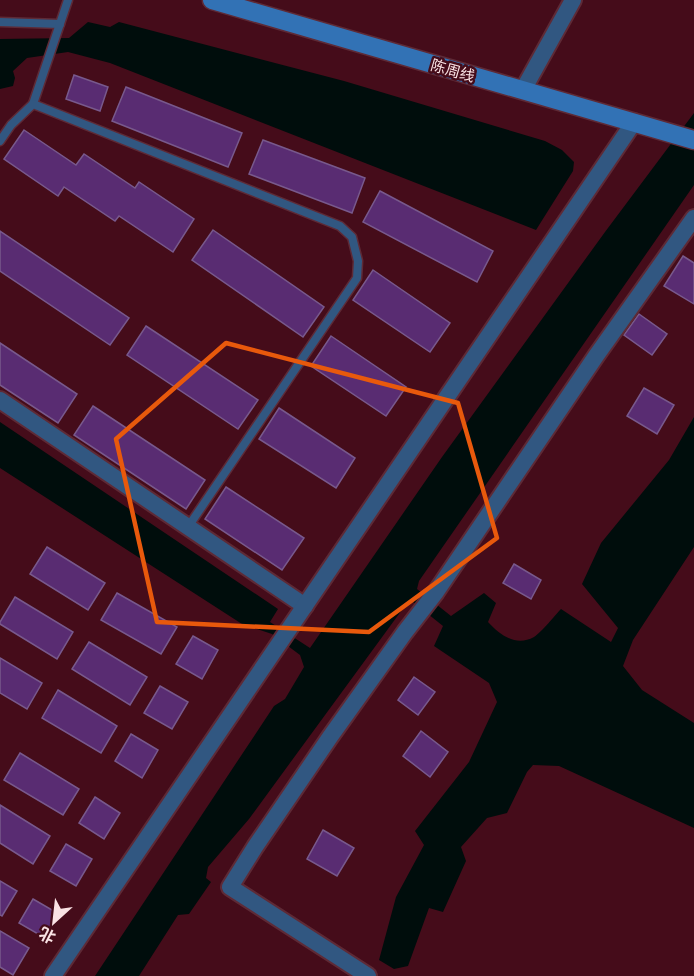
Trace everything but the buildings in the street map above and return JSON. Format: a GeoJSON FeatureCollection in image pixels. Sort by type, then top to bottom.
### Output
{"type":"FeatureCollection","features":[{"type":"Feature","properties":{"kind":"main road","name":"陈周线"},"geometry":{"type":"LineString","coordinates":[[212,0],[694,140]]}},
{"type":"Feature","properties":{"kind":"street"},"geometry":{"type":"LineString","coordinates":[[523,90],[573,0]]}},
{"type":"Feature","properties":{"kind":"street"},"geometry":{"type":"LineString","coordinates":[[53,976],[634,122]]}},
{"type":"Feature","properties":{"kind":"street"},"geometry":{"type":"LineString","coordinates":[[368,976],[230,887],[330,738],[436,592],[603,347],[694,219]]}},
{"type":"Feature","properties":{"kind":"street"},"geometry":{"type":"LineString","coordinates":[[0,400],[305,606]]}},
{"type":"Feature","properties":{"kind":"lane"},"geometry":{"type":"LineString","coordinates":[[0,141],[11,125],[33,104],[68,0]]}},
{"type":"Feature","properties":{"kind":"lane"},"geometry":{"type":"LineString","coordinates":[[0,22],[60,24]]}},
{"type":"Feature","properties":{"kind":"lane"},"geometry":{"type":"LineString","coordinates":[[33,104],[340,226],[352,237],[358,261],[357,278],[188,527]]}},
{"type":"Feature","properties":{"kind":"highlighted area"},"geometry":{"type":"Polygon","coordinates":[[[226,343],[458,403],[497,538],[369,632],[157,622],[116,439],[226,343]]]}},
{"type":"Feature","properties":{"kind":"shaded area"},"geometry":{"type":"Polygon","coordinates":[[[88,22],[110,27],[119,22],[344,81],[545,141],[562,150],[574,162],[573,171],[536,230],[110,63],[68,52],[27,58],[13,71],[15,78],[13,86],[0,89],[0,39],[69,38],[88,22]]]}},
{"type":"Feature","properties":{"kind":"shaded area"},"geometry":{"type":"Polygon","coordinates":[[[694,113],[694,185],[419,581],[417,589],[451,616],[484,593],[496,603],[488,622],[503,635],[515,640],[521,641],[534,637],[561,609],[611,642],[618,628],[582,584],[601,543],[669,460],[694,417],[694,547],[633,640],[623,666],[642,690],[694,723],[694,828],[559,766],[533,765],[527,772],[507,813],[487,818],[461,847],[466,861],[443,912],[429,908],[408,966],[394,969],[379,960],[396,897],[424,845],[415,831],[469,762],[497,702],[489,683],[434,646],[443,626],[413,602],[407,603],[249,819],[208,867],[206,878],[211,882],[189,914],[178,915],[139,976],[95,976],[274,706],[285,699],[304,667],[300,655],[272,634],[242,624],[0,468],[0,422],[278,609],[270,622],[310,648],[442,457],[694,113]]]}}]}
